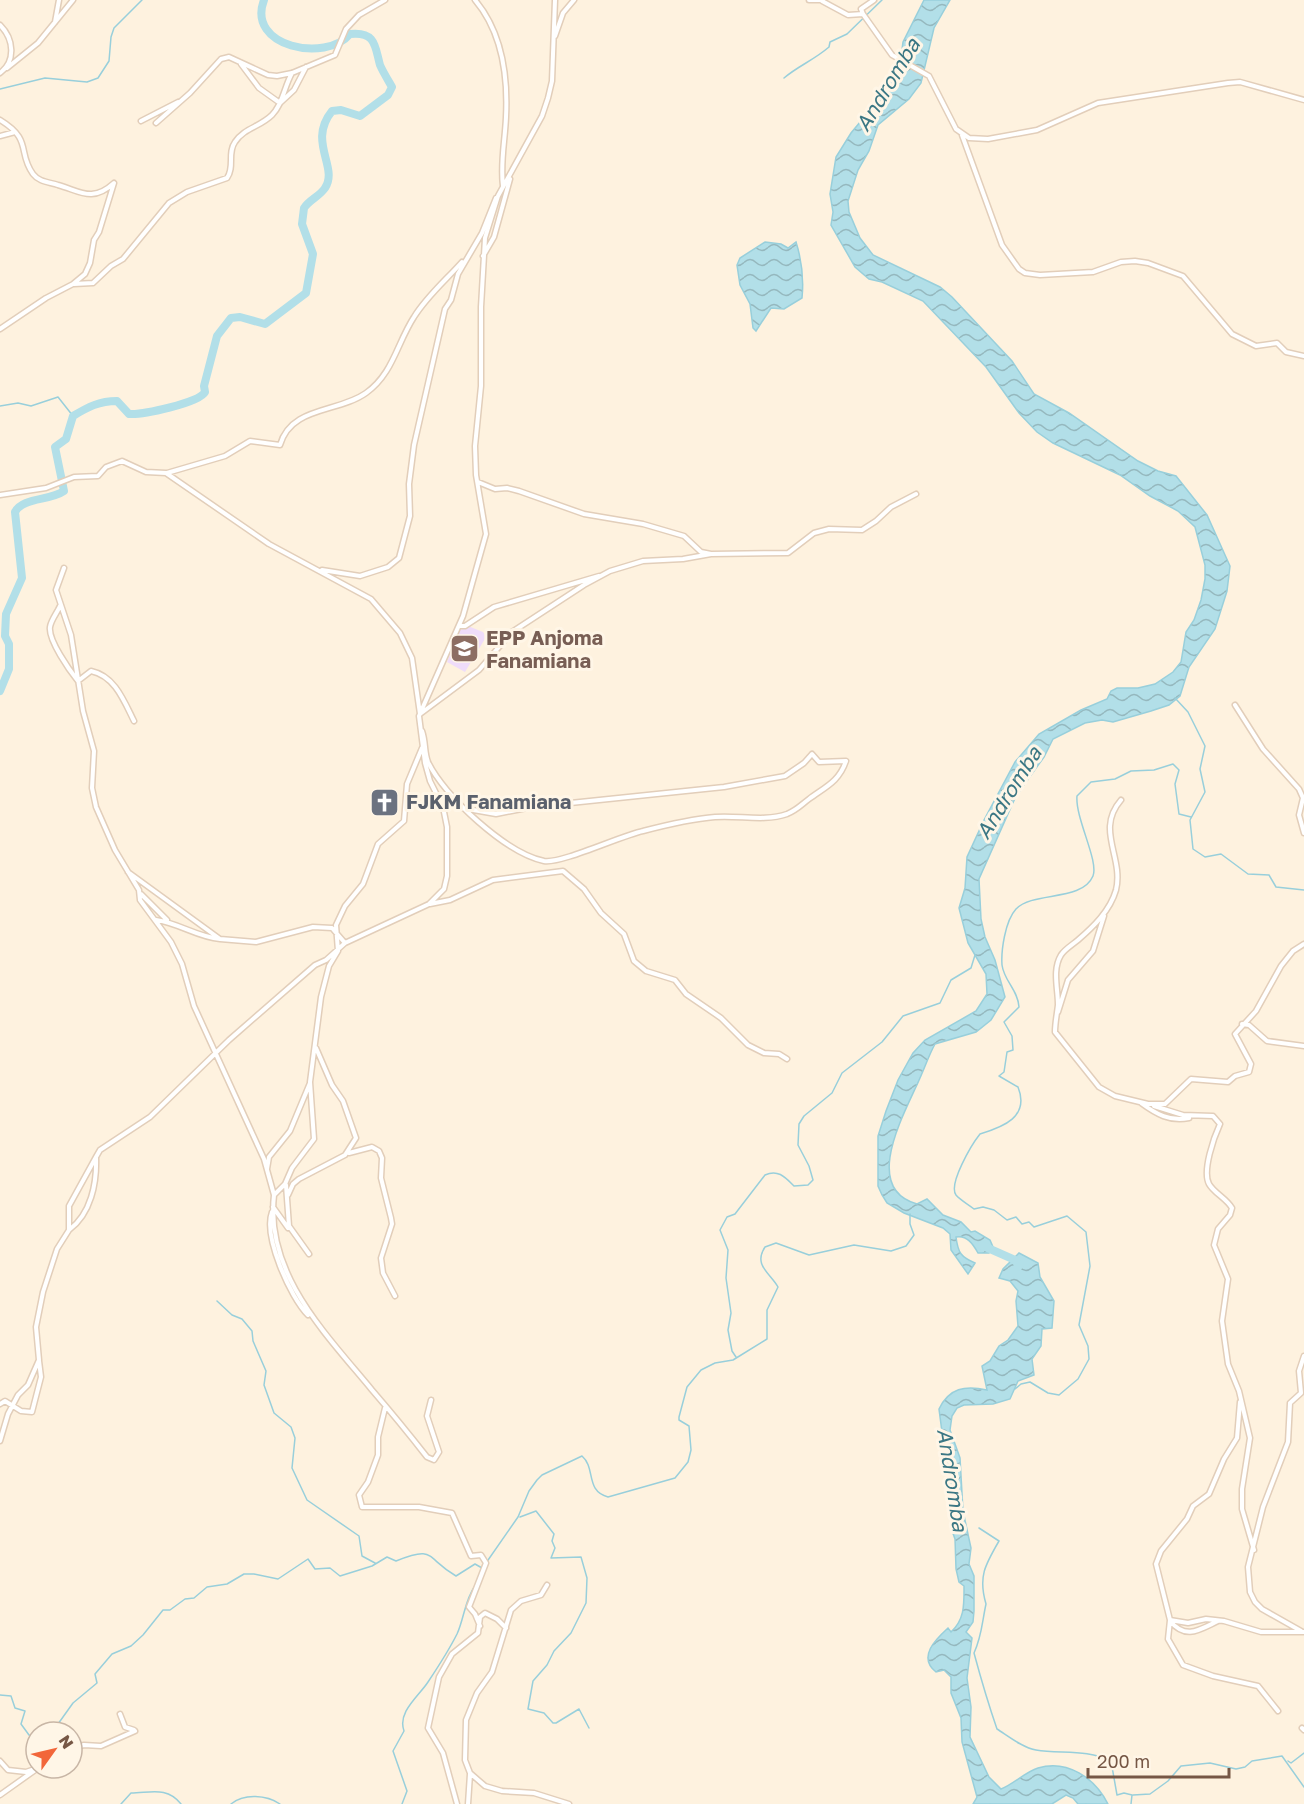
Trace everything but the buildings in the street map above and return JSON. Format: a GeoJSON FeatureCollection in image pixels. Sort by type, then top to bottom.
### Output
{"type":"FeatureCollection","features":[{"type":"Feature","properties":{"kind":"street"},"geometry":{"type":"LineString","coordinates":[[55,23],[59,0]]}},
{"type":"Feature","properties":{"kind":"street"},"geometry":{"type":"LineString","coordinates":[[0,73],[32,49],[73,0]]}},
{"type":"Feature","properties":{"kind":"street"},"geometry":{"type":"LineString","coordinates":[[156,123],[182,101],[221,59],[229,57],[268,75],[292,73],[335,55],[346,29],[359,15],[385,0]]}},
{"type":"Feature","properties":{"kind":"street"},"geometry":{"type":"LineString","coordinates":[[475,0],[490,20],[505,69],[506,117],[501,162],[503,187]]}},
{"type":"Feature","properties":{"kind":"street"},"geometry":{"type":"LineString","coordinates":[[0,495],[46,488],[75,477],[98,476],[106,466],[122,461],[146,472],[166,473],[225,456],[250,441],[279,445],[284,433],[303,416],[354,400],[365,394],[389,367],[412,319],[467,256],[482,233],[490,207],[542,116],[552,81],[555,0]]}},
{"type":"Feature","properties":{"kind":"street"},"geometry":{"type":"LineString","coordinates":[[554,39],[563,13],[574,0]]}},
{"type":"Feature","properties":{"kind":"street"},"geometry":{"type":"LineString","coordinates":[[810,0],[823,0],[849,15],[863,14]]}},
{"type":"Feature","properties":{"kind":"street"},"geometry":{"type":"LineString","coordinates":[[874,0],[861,9],[863,14],[892,55],[924,73],[932,82],[950,120],[962,135],[973,170],[984,191],[989,215],[1002,245],[1019,269],[1025,273],[1040,275],[1093,272],[1121,262],[1148,263],[1183,276],[1209,310],[1232,334],[1256,346],[1277,343],[1286,352],[1304,356]]}},
{"type":"Feature","properties":{"kind":"street"},"geometry":{"type":"LineString","coordinates":[[0,25],[11,44],[11,58],[7,68]]}},
{"type":"Feature","properties":{"kind":"street"},"geometry":{"type":"LineString","coordinates":[[238,62],[260,88],[280,103]]}},
{"type":"Feature","properties":{"kind":"street"},"geometry":{"type":"LineString","coordinates":[[73,284],[93,283],[111,266],[123,260],[165,207],[175,199],[227,178],[231,165],[231,150],[235,142],[247,129],[267,120],[294,90],[306,66]]}},
{"type":"Feature","properties":{"kind":"street"},"geometry":{"type":"LineString","coordinates":[[280,103],[284,86],[292,73]]}},
{"type":"Feature","properties":{"kind":"street"},"geometry":{"type":"LineString","coordinates":[[962,135],[988,139],[1036,130],[1098,103],[1228,83],[1246,84],[1304,100]]}},
{"type":"Feature","properties":{"kind":"street"},"geometry":{"type":"LineString","coordinates":[[141,121],[182,101]]}},
{"type":"Feature","properties":{"kind":"street"},"geometry":{"type":"LineString","coordinates":[[0,120],[23,140],[33,174],[43,182],[65,187],[76,193],[99,192],[114,183],[85,274],[73,284],[46,298],[0,329]]}},
{"type":"Feature","properties":{"kind":"street"},"geometry":{"type":"LineString","coordinates":[[0,136],[15,132]]}},
{"type":"Feature","properties":{"kind":"street"},"geometry":{"type":"LineString","coordinates":[[483,256],[494,237],[514,168]]}},
{"type":"Feature","properties":{"kind":"street"},"geometry":{"type":"LineString","coordinates":[[420,714],[459,626],[486,534],[477,482],[475,446],[481,386],[483,256],[490,219],[498,196]]}},
{"type":"Feature","properties":{"kind":"street"},"geometry":{"type":"LineString","coordinates":[[166,473],[187,485],[254,534],[289,556],[318,569],[336,574],[360,576],[388,567],[399,558],[410,516],[409,484],[417,427],[445,309],[467,256]]}},
{"type":"Feature","properties":{"kind":"street"},"geometry":{"type":"LineString","coordinates":[[477,482],[495,489],[519,491],[584,514],[643,524],[684,536],[701,552],[711,554]]}},
{"type":"Feature","properties":{"kind":"street"},"geometry":{"type":"LineString","coordinates":[[459,626],[465,626],[494,607],[643,561],[682,559],[711,554],[788,554],[814,533],[829,529],[862,530],[891,507],[916,494]]}},
{"type":"Feature","properties":{"kind":"street"},"geometry":{"type":"LineString","coordinates":[[64,568],[56,590],[71,635],[78,681],[94,751],[92,788],[96,807],[115,850],[140,893],[169,922]]}},
{"type":"Feature","properties":{"kind":"street"},"geometry":{"type":"LineString","coordinates":[[318,569],[342,586],[371,599],[400,633],[416,673],[422,748],[430,781],[443,807],[448,848],[444,888],[429,904]]}},
{"type":"Feature","properties":{"kind":"street"},"geometry":{"type":"LineString","coordinates":[[420,714],[479,670],[512,632],[564,597],[606,574]]}},
{"type":"Feature","properties":{"kind":"street"},"geometry":{"type":"LineString","coordinates":[[61,605],[50,627],[50,634],[78,681]]}},
{"type":"Feature","properties":{"kind":"street"},"geometry":{"type":"LineString","coordinates":[[78,681],[91,671],[104,676],[126,700],[134,721]]}},
{"type":"Feature","properties":{"kind":"street"},"geometry":{"type":"LineString","coordinates":[[1235,705],[1263,749],[1299,789],[1303,798],[1299,815],[1304,833]]}},
{"type":"Feature","properties":{"kind":"street"},"geometry":{"type":"LineString","coordinates":[[420,724],[425,739],[425,752],[432,770],[462,808],[487,828],[543,861],[556,861],[648,829],[715,817],[772,818],[787,814],[829,788],[846,761],[819,762],[812,754],[804,763],[784,776],[724,787],[532,807],[496,814],[462,808]]}},
{"type":"Feature","properties":{"kind":"street"},"geometry":{"type":"LineString","coordinates":[[338,951],[336,925],[340,914],[363,884],[378,844],[404,821],[407,784],[422,748]]}},
{"type":"Feature","properties":{"kind":"street"},"geometry":{"type":"LineString","coordinates":[[1056,1014],[1068,980],[1093,951],[1118,882],[1108,824],[1113,809],[1121,800]]}},
{"type":"Feature","properties":{"kind":"street"},"geometry":{"type":"LineString","coordinates":[[267,1170],[269,1157],[291,1129],[310,1082],[321,997],[329,966],[338,951],[345,943],[429,904],[450,900],[493,880],[563,871],[584,889],[601,913],[624,934],[634,961],[645,971],[675,980],[686,994],[721,1018],[748,1045],[764,1053],[779,1054],[788,1059]]}},
{"type":"Feature","properties":{"kind":"street"},"geometry":{"type":"LineString","coordinates":[[128,872],[220,939]]}},
{"type":"Feature","properties":{"kind":"street"},"geometry":{"type":"LineString","coordinates":[[140,893],[140,900],[182,964],[194,1006],[267,1170],[274,1195],[272,1209],[280,1250],[289,1278],[312,1319],[427,1457],[434,1460],[439,1452],[427,1416],[431,1400]]}},
{"type":"Feature","properties":{"kind":"street"},"geometry":{"type":"LineString","coordinates":[[1105,915],[1062,953],[1055,969],[1054,1032],[1099,1087],[1115,1096],[1192,1117]]}},
{"type":"Feature","properties":{"kind":"street"},"geometry":{"type":"LineString","coordinates":[[155,920],[169,922],[194,933],[220,939],[256,942],[313,927],[332,928],[345,943]]}},
{"type":"Feature","properties":{"kind":"street"},"geometry":{"type":"LineString","coordinates":[[1148,1104],[1165,1104],[1191,1079],[1228,1082],[1235,1076],[1249,1072],[1251,1064],[1235,1034],[1256,1011],[1281,966],[1293,951],[1304,944]]}},
{"type":"Feature","properties":{"kind":"street"},"geometry":{"type":"LineString","coordinates":[[69,1230],[69,1206],[100,1150],[150,1116],[216,1053],[315,965],[338,951]]}},
{"type":"Feature","properties":{"kind":"street"},"geometry":{"type":"LineString","coordinates":[[1242,1024],[1249,1025],[1267,1041],[1304,1046]]}},
{"type":"Feature","properties":{"kind":"street"},"geometry":{"type":"LineString","coordinates":[[316,1047],[355,1130],[356,1138],[345,1155]]}},
{"type":"Feature","properties":{"kind":"street"},"geometry":{"type":"LineString","coordinates":[[274,1195],[285,1184],[292,1168],[314,1139],[310,1082]]}},
{"type":"Feature","properties":{"kind":"street"},"geometry":{"type":"LineString","coordinates":[[1138,1101],[1157,1114],[1173,1119],[1213,1116],[1220,1124],[1213,1139],[1206,1173],[1208,1183],[1232,1208],[1230,1215],[1218,1229],[1214,1245],[1228,1279],[1222,1321],[1230,1373],[1241,1399],[1250,1438],[1242,1489],[1242,1509],[1254,1550]]}},
{"type":"Feature","properties":{"kind":"street"},"geometry":{"type":"LineString","coordinates":[[288,1195],[293,1184],[299,1179],[345,1155],[372,1147],[379,1151],[382,1158],[381,1178],[392,1224],[381,1258],[383,1273],[395,1296]]}},
{"type":"Feature","properties":{"kind":"street"},"geometry":{"type":"LineString","coordinates":[[0,1404],[6,1401],[28,1414],[32,1412],[41,1377],[38,1310],[51,1266],[69,1230],[89,1207],[95,1180],[96,1157]]}},
{"type":"Feature","properties":{"kind":"street"},"geometry":{"type":"LineString","coordinates":[[285,1184],[288,1195],[287,1216],[292,1234]]}},
{"type":"Feature","properties":{"kind":"street"},"geometry":{"type":"LineString","coordinates":[[272,1209],[309,1254]]}},
{"type":"Feature","properties":{"kind":"street"},"geometry":{"type":"LineString","coordinates":[[1302,1631],[1262,1609],[1255,1602],[1250,1592],[1248,1567],[1263,1507],[1288,1442],[1289,1407],[1301,1393],[1299,1371],[1304,1356]]}},
{"type":"Feature","properties":{"kind":"street"},"geometry":{"type":"LineString","coordinates":[[0,1442],[13,1405],[18,1395],[28,1385],[39,1360]]}},
{"type":"Feature","properties":{"kind":"street"},"geometry":{"type":"LineString","coordinates":[[1241,1399],[1237,1438],[1224,1459],[1209,1494],[1193,1506],[1187,1519],[1161,1551],[1156,1564],[1170,1620],[1168,1640],[1183,1665],[1213,1676],[1258,1686],[1278,1711]]}},
{"type":"Feature","properties":{"kind":"street"},"geometry":{"type":"LineString","coordinates":[[385,1407],[378,1437],[378,1455],[368,1482],[359,1495],[359,1502],[362,1507],[419,1507],[452,1514],[471,1556],[481,1555],[486,1563],[469,1607],[477,1617],[480,1626]]}},
{"type":"Feature","properties":{"kind":"street"},"geometry":{"type":"LineString","coordinates":[[468,1804],[470,1773],[463,1745],[466,1720],[477,1694],[492,1672],[511,1610],[527,1598],[541,1595],[547,1585]]}},
{"type":"Feature","properties":{"kind":"street"},"geometry":{"type":"LineString","coordinates":[[457,1804],[443,1753],[428,1728],[440,1677],[452,1653],[477,1633],[480,1617],[484,1613],[497,1619],[506,1628]]}},
{"type":"Feature","properties":{"kind":"street"},"geometry":{"type":"LineString","coordinates":[[1170,1620],[1188,1623],[1206,1619],[1261,1632],[1302,1631]]}},
{"type":"Feature","properties":{"kind":"street"},"geometry":{"type":"LineString","coordinates":[[1170,1620],[1178,1630],[1191,1634],[1219,1621]]}},
{"type":"Feature","properties":{"kind":"street"},"geometry":{"type":"LineString","coordinates":[[84,1745],[101,1746],[135,1731],[125,1727],[120,1714]]}},
{"type":"Feature","properties":{"kind":"street"},"geometry":{"type":"LineString","coordinates":[[0,1761],[8,1770],[24,1772]]}},
{"type":"Feature","properties":{"kind":"street"},"geometry":{"type":"LineString","coordinates":[[470,1773],[485,1786],[502,1791],[534,1793],[569,1804]]}},
{"type":"Feature","properties":{"kind":"street"},"geometry":{"type":"LineString","coordinates":[[0,1795],[24,1778]]}},
{"type":"Feature","properties":{"kind":"shaded area","name":"EPP Anjoma Fanamiana"},"geometry":{"type":"Polygon","coordinates":[[[468,626],[483,632],[486,637],[465,672],[447,662],[460,630],[468,626]]]}},
{"type":"Feature","properties":{"kind":"water"},"geometry":{"type":"Polygon","coordinates":[[[924,0],[950,0],[934,28],[921,83],[909,99],[878,125],[869,151],[858,170],[848,201],[849,212],[860,238],[873,255],[940,287],[952,297],[1012,361],[1034,394],[1069,413],[1138,461],[1158,471],[1176,476],[1207,515],[1230,566],[1227,591],[1215,629],[1189,667],[1180,696],[1169,705],[1113,722],[1102,720],[1085,723],[1053,739],[1044,757],[1016,796],[979,879],[981,919],[1005,997],[991,1020],[976,1032],[935,1044],[898,1128],[889,1166],[891,1182],[900,1195],[917,1204],[927,1199],[943,1215],[961,1222],[971,1232],[975,1231],[990,1240],[993,1247],[989,1253],[978,1253],[972,1243],[956,1237],[961,1254],[975,1263],[968,1274],[951,1250],[950,1234],[943,1228],[904,1213],[887,1203],[878,1186],[878,1136],[898,1080],[913,1053],[925,1040],[976,1011],[987,994],[986,974],[968,943],[959,908],[965,888],[967,857],[1015,762],[1039,734],[1081,710],[1107,699],[1111,691],[1117,688],[1138,688],[1155,684],[1173,672],[1181,662],[1186,632],[1194,620],[1201,600],[1205,565],[1195,527],[1178,511],[1150,496],[1120,475],[1053,443],[1037,432],[1019,413],[986,367],[923,301],[882,282],[869,279],[855,267],[831,225],[833,212],[830,194],[836,157],[851,133],[880,98],[887,79],[901,57],[903,42],[924,0]]]}},
{"type":"Feature","properties":{"kind":"water"},"geometry":{"type":"Polygon","coordinates":[[[765,242],[781,244],[788,248],[796,242],[802,270],[802,298],[784,309],[771,308],[756,331],[753,328],[750,304],[740,285],[737,265],[740,258],[765,242]]]}},
{"type":"Feature","properties":{"kind":"water"},"geometry":{"type":"Polygon","coordinates":[[[1019,1253],[1038,1263],[1040,1277],[1054,1301],[1052,1328],[1042,1329],[1041,1346],[1032,1359],[1034,1375],[1018,1381],[1010,1399],[993,1404],[964,1405],[957,1408],[952,1416],[950,1430],[960,1458],[963,1511],[971,1548],[969,1564],[974,1576],[973,1622],[966,1632],[972,1638],[967,1678],[971,1707],[970,1737],[989,1777],[1001,1789],[1038,1768],[1059,1766],[1088,1779],[1096,1786],[1108,1804],[1078,1804],[1066,1795],[1052,1804],[973,1804],[977,1797],[962,1742],[961,1718],[951,1693],[951,1677],[944,1670],[936,1672],[928,1660],[930,1648],[938,1637],[948,1628],[951,1632],[959,1622],[964,1599],[964,1586],[959,1582],[956,1569],[955,1539],[951,1528],[950,1493],[939,1409],[948,1396],[958,1390],[972,1388],[987,1390],[982,1366],[990,1361],[999,1346],[1008,1340],[1018,1326],[1016,1301],[1018,1291],[1010,1281],[999,1278],[1003,1269],[1019,1253]]]}},
{"type":"Feature","properties":{"kind":"waterway"},"geometry":{"type":"LineString","coordinates":[[0,89],[45,78],[87,82],[98,78],[109,61],[114,28],[142,0]]}},
{"type":"Feature","properties":{"kind":"waterway"},"geometry":{"type":"LineString","coordinates":[[0,691],[9,669],[9,644],[5,636],[6,614],[22,578],[15,512],[30,501],[64,491],[55,447],[66,439],[73,416],[89,407],[105,402],[117,401],[129,414],[136,414],[170,408],[201,396],[205,392],[204,386],[217,336],[231,318],[240,317],[265,324],[306,293],[313,254],[302,224],[304,208],[323,191],[328,180],[322,143],[325,122],[332,111],[341,110],[360,116],[388,95],[392,87],[381,68],[375,46],[370,38],[365,35],[350,34],[339,43],[324,48],[291,46],[277,39],[266,29],[262,16],[264,0]]}},
{"type":"Feature","properties":{"kind":"waterway"},"geometry":{"type":"LineString","coordinates":[[784,78],[823,52],[829,47],[830,42],[847,34],[882,0]]}},
{"type":"Feature","properties":{"kind":"waterway"},"geometry":{"type":"LineString","coordinates":[[0,406],[18,403],[31,406],[58,397],[73,416]]}},
{"type":"Feature","properties":{"kind":"waterway"},"geometry":{"type":"LineString","coordinates":[[1175,698],[1188,712],[1205,746],[1200,769],[1205,792],[1190,820],[1193,849],[1205,857],[1221,854],[1248,874],[1269,875],[1276,887],[1304,890]]}},
{"type":"Feature","properties":{"kind":"waterway"},"geometry":{"type":"LineString","coordinates":[[1015,1389],[1021,1384],[1030,1382],[1048,1393],[1059,1395],[1078,1379],[1089,1359],[1088,1346],[1079,1325],[1090,1266],[1086,1232],[1067,1216],[1034,1227],[1029,1222],[1022,1224],[1016,1217],[1007,1220],[994,1210],[983,1207],[974,1209],[958,1197],[954,1190],[962,1164],[980,1134],[1005,1124],[1012,1119],[1020,1106],[1021,1097],[1018,1087],[999,1076],[1004,1072],[1007,1052],[1013,1050],[1012,1036],[1004,1022],[1019,1007],[1002,965],[1006,928],[1012,914],[1024,903],[1079,890],[1093,876],[1093,860],[1077,805],[1077,796],[1091,782],[1115,779],[1131,771],[1154,770],[1173,764],[1179,770],[1175,784],[1179,814],[1191,817]]}},
{"type":"Feature","properties":{"kind":"waterway"},"geometry":{"type":"LineString","coordinates":[[736,1357],[732,1351],[728,1330],[731,1313],[726,1278],[728,1250],[720,1230],[727,1217],[735,1214],[765,1175],[778,1173],[794,1186],[808,1185],[813,1180],[809,1166],[798,1145],[799,1124],[804,1116],[832,1093],[842,1073],[882,1042],[903,1016],[940,1003],[951,980],[971,968],[975,955]]}},
{"type":"Feature","properties":{"kind":"waterway"},"geometry":{"type":"LineString","coordinates":[[486,1563],[518,1517],[529,1491],[537,1480],[542,1475],[582,1456],[589,1467],[596,1490],[608,1497],[675,1478],[688,1462],[691,1450],[689,1426],[679,1420],[687,1387],[701,1370],[715,1363],[733,1360],[767,1339],[767,1310],[778,1287],[762,1264],[762,1253],[765,1247],[776,1243],[809,1255],[854,1245],[891,1251],[906,1246],[914,1235],[910,1224],[910,1214]]}},
{"type":"Feature","properties":{"kind":"waterway","name":"Andromba"},"geometry":{"type":"LineString","coordinates":[[981,1245],[1015,1260],[1019,1266]]}},
{"type":"Feature","properties":{"kind":"waterway"},"geometry":{"type":"LineString","coordinates":[[217,1301],[232,1315],[242,1319],[252,1331],[253,1341],[266,1371],[264,1385],[274,1413],[291,1427],[295,1438],[292,1468],[307,1500],[359,1536],[362,1556],[375,1563]]}},
{"type":"Feature","properties":{"kind":"waterway"},"geometry":{"type":"LineString","coordinates":[[520,1517],[536,1511],[554,1534],[552,1541],[555,1548],[551,1558],[581,1557],[587,1578],[586,1603],[571,1633],[554,1651],[547,1665],[533,1681],[528,1709],[544,1713],[553,1723],[579,1709],[589,1728]]}},
{"type":"Feature","properties":{"kind":"waterway"},"geometry":{"type":"LineString","coordinates":[[979,1528],[999,1541],[984,1571],[983,1586],[986,1604],[974,1653],[997,1729],[1031,1749],[1083,1753],[1111,1761],[1117,1795],[1124,1793],[1132,1795],[1131,1804]]}},
{"type":"Feature","properties":{"kind":"waterway"},"geometry":{"type":"LineString","coordinates":[[61,1720],[73,1703],[97,1683],[95,1674],[112,1654],[131,1646],[163,1610],[170,1610],[185,1599],[194,1598],[207,1587],[227,1584],[244,1574],[278,1579],[308,1559],[315,1569],[330,1568],[340,1576],[372,1566],[387,1557],[396,1561],[418,1554],[429,1556],[456,1576],[475,1564],[482,1568]]}},
{"type":"Feature","properties":{"kind":"waterway"},"geometry":{"type":"LineString","coordinates":[[402,1804],[407,1791],[393,1751],[404,1731],[406,1711],[428,1682],[454,1640],[475,1586]]}},
{"type":"Feature","properties":{"kind":"waterway"},"geometry":{"type":"LineString","coordinates":[[0,1695],[11,1696],[15,1708],[25,1711],[21,1724],[24,1728]]}},
{"type":"Feature","properties":{"kind":"waterway"},"geometry":{"type":"LineString","coordinates":[[1288,1761],[1291,1763],[1304,1753]]}},
{"type":"Feature","properties":{"kind":"waterway"},"geometry":{"type":"LineString","coordinates":[[1133,1795],[1150,1794],[1168,1781],[1181,1766],[1210,1763],[1236,1769],[1245,1767],[1252,1761],[1282,1756],[1304,1787]]}},
{"type":"Feature","properties":{"kind":"waterway"},"geometry":{"type":"LineString","coordinates":[[121,1804],[131,1793],[151,1792],[170,1795],[181,1804]]}},
{"type":"Feature","properties":{"kind":"waterway"},"geometry":{"type":"LineString","coordinates":[[231,1804],[242,1798],[256,1796],[280,1804]]}},
{"type":"Feature","properties":{"kind":"place","name":"EPP Anjoma Fanamiana"},"geometry":{"type":"Point","coordinates":[465,649]}},
{"type":"Feature","properties":{"kind":"place","name":"FJKM Fanamiana"},"geometry":{"type":"Point","coordinates":[385,802]}}]}
